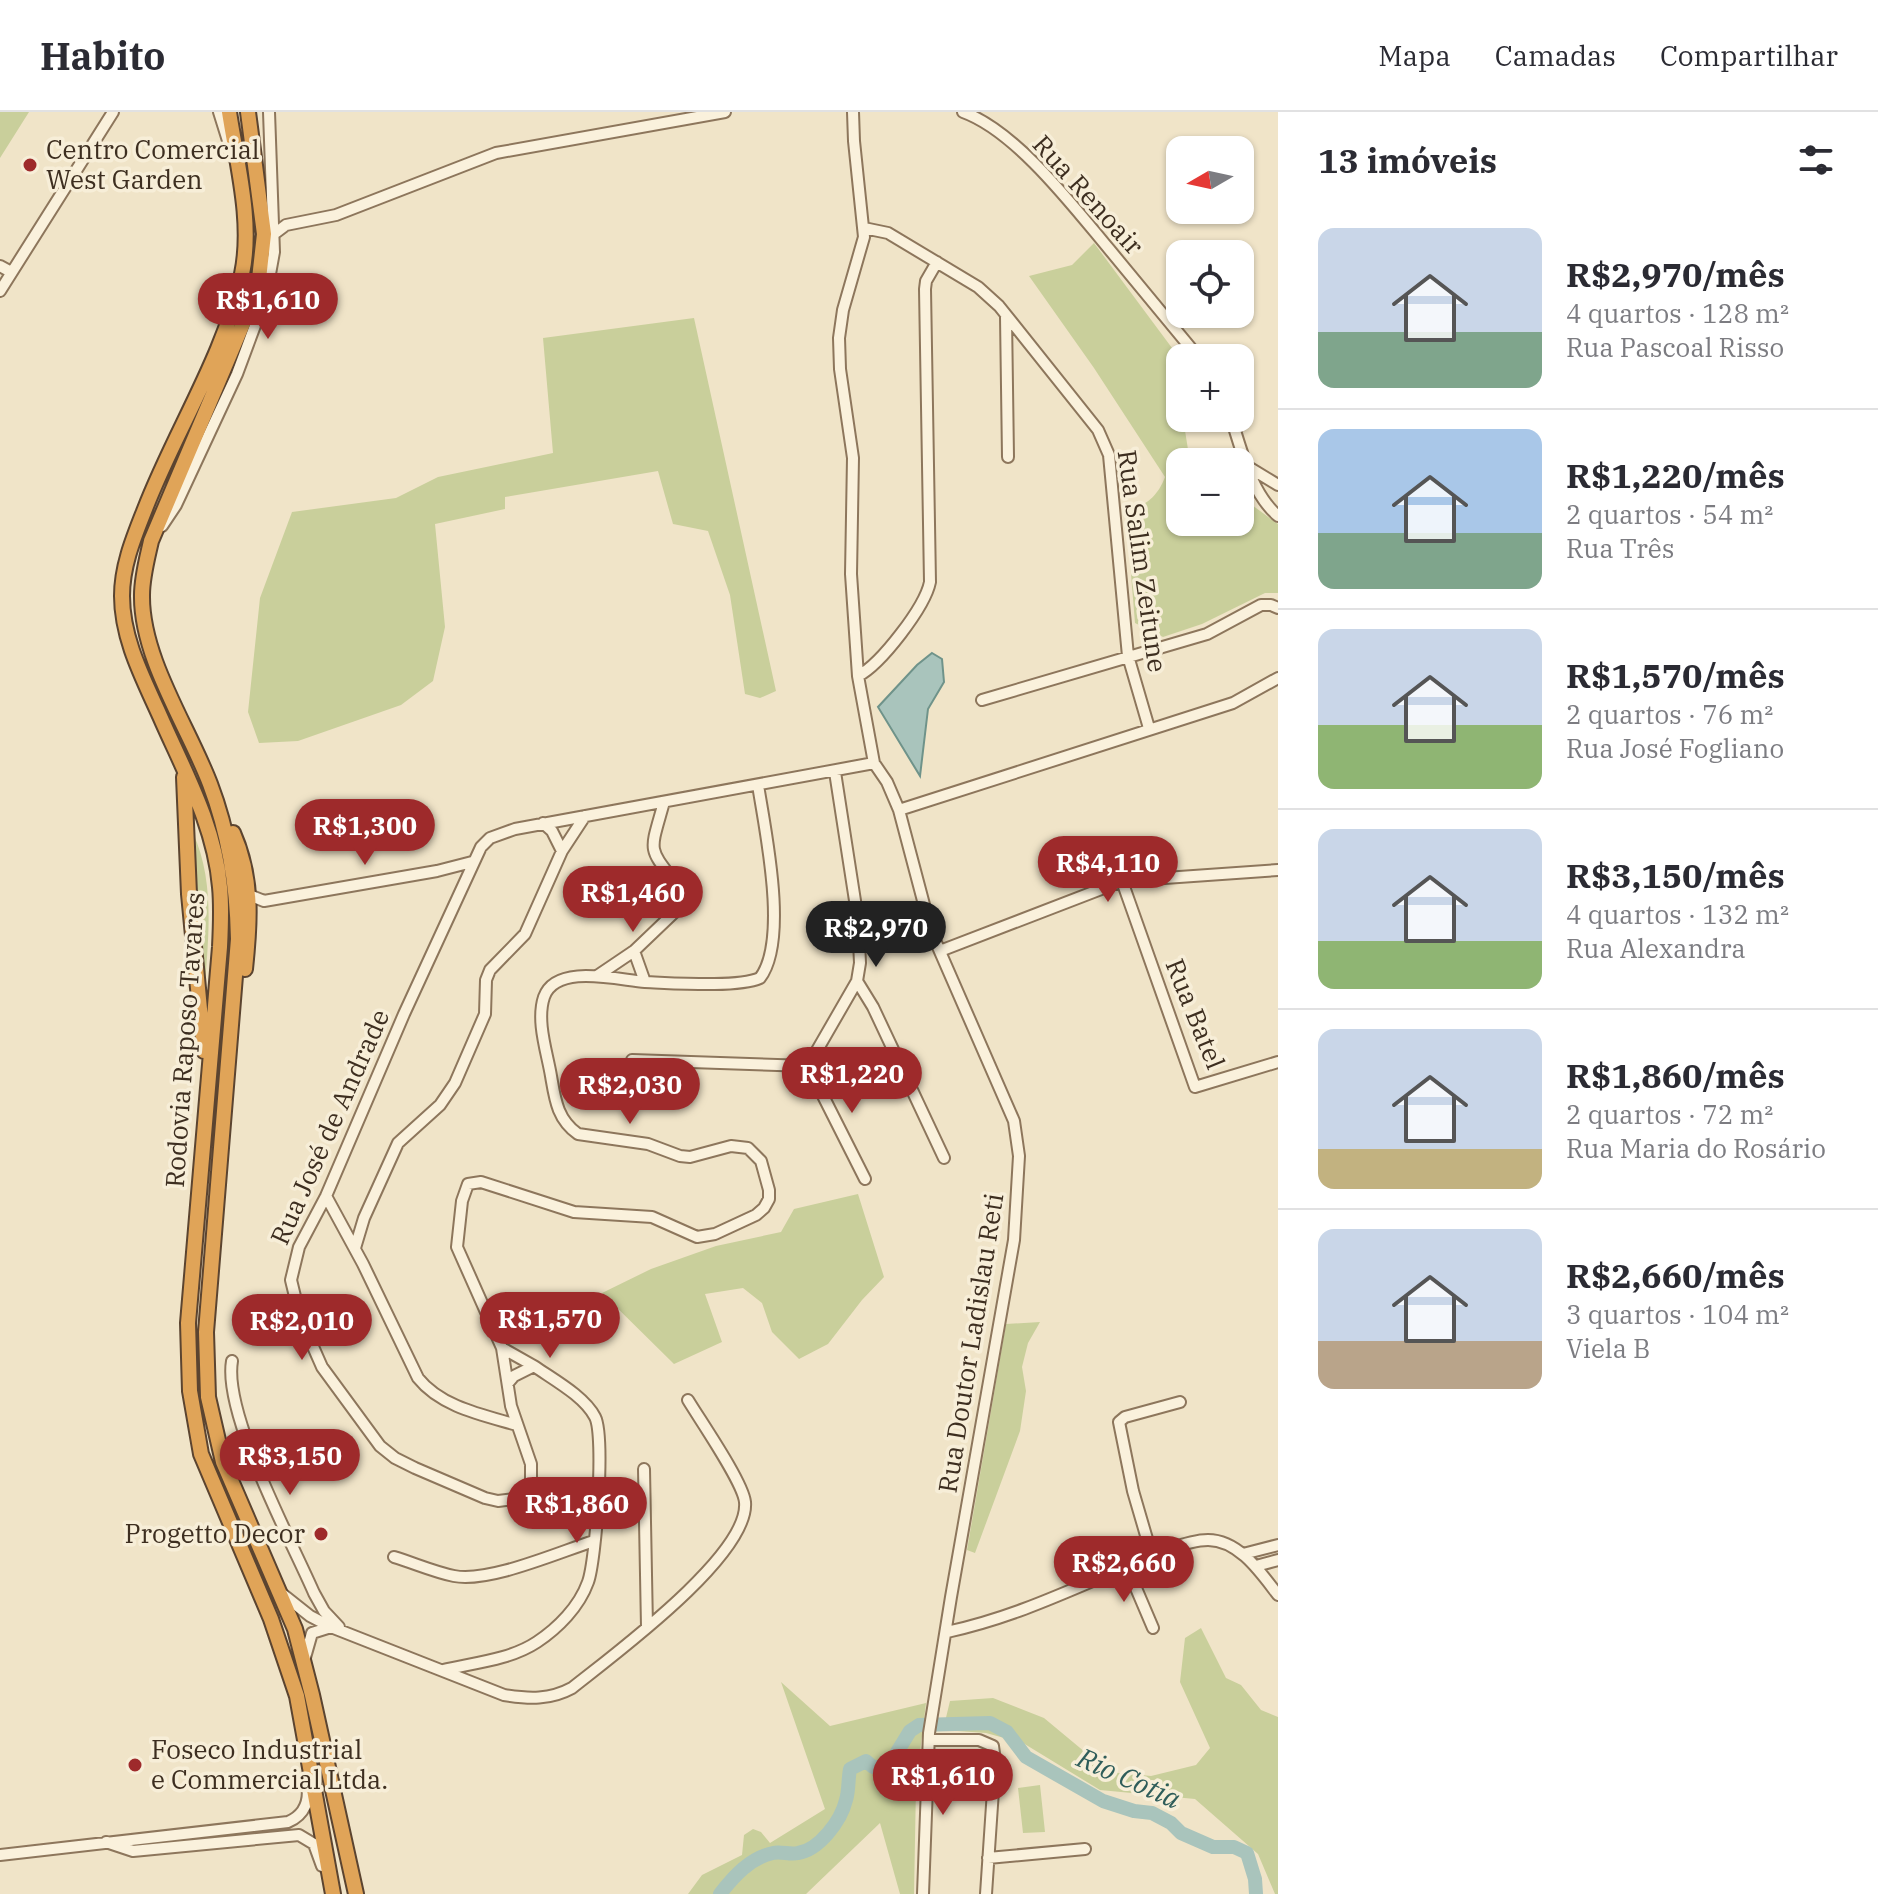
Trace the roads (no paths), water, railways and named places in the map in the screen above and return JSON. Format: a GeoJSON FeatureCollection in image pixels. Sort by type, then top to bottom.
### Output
{"type":"FeatureCollection","features":[{"type":"Feature","properties":{"kind":"highway","name":"Rodovia Raposo Tavares"},"geometry":{"type":"LineString","coordinates":[[229,112],[245,219],[245,250],[236,299],[157,477],[130,548],[122,597],[134,658],[207,828],[220,885],[220,947],[188,1323],[189,1376],[195,1427],[205,1467],[271,1619],[297,1696],[331,1894]]}},
{"type":"Feature","properties":{"kind":"highway","name":"Rodovia Raposo Tavares"},"geometry":{"type":"LineString","coordinates":[[248,112],[264,234],[258,288],[151,541],[142,596],[144,622],[155,657],[210,784],[229,847],[237,905],[238,939],[206,1332],[208,1397],[223,1462],[280,1592],[304,1663],[356,1894]]}},
{"type":"Feature","properties":{"kind":"highway"},"geometry":{"type":"LineString","coordinates":[[184,770],[189,894],[202,1009],[207,1096]]}},
{"type":"Feature","properties":{"kind":"highway"},"geometry":{"type":"LineString","coordinates":[[210,784],[243,859],[249,895],[240,1002],[229,1052]]}},
{"type":"Feature","properties":{"kind":"street"},"geometry":{"type":"LineString","coordinates":[[0,291],[113,112]]}},
{"type":"Feature","properties":{"kind":"street"},"geometry":{"type":"LineString","coordinates":[[219,112],[237,168]]}},
{"type":"Feature","properties":{"kind":"street"},"geometry":{"type":"LineString","coordinates":[[151,541],[176,505],[237,374],[266,296],[274,234],[269,112]]}},
{"type":"Feature","properties":{"kind":"street"},"geometry":{"type":"LineString","coordinates":[[274,234],[286,225],[336,215],[496,153],[725,112]]}},
{"type":"Feature","properties":{"kind":"street","name":"Rua Doutor Ladislau Reti"},"geometry":{"type":"LineString","coordinates":[[853,112],[864,228],[839,338],[840,369],[853,458],[851,574],[858,676],[874,763],[887,782],[899,810],[925,912],[940,951],[1014,1121],[1019,1156],[1012,1253],[929,1736],[923,1894]]}},
{"type":"Feature","properties":{"kind":"street","name":"Rua Renoair"},"geometry":{"type":"LineString","coordinates":[[963,112],[1005,137],[1031,161],[1187,344]]}},
{"type":"Feature","properties":{"kind":"street"},"geometry":{"type":"LineString","coordinates":[[273,215],[286,225]]}},
{"type":"Feature","properties":{"kind":"street","name":"Rua Salim Zeitune"},"geometry":{"type":"LineString","coordinates":[[864,228],[888,233],[985,292],[1098,430],[1110,465],[1128,656],[1149,728]]}},
{"type":"Feature","properties":{"kind":"street"},"geometry":{"type":"LineString","coordinates":[[858,676],[876,663],[928,591],[930,582],[925,289],[937,262]]}},
{"type":"Feature","properties":{"kind":"street"},"geometry":{"type":"LineString","coordinates":[[0,266],[11,272]]}},
{"type":"Feature","properties":{"kind":"street"},"geometry":{"type":"LineString","coordinates":[[1006,317],[1008,457]]}},
{"type":"Feature","properties":{"kind":"street"},"geometry":{"type":"LineString","coordinates":[[1254,469],[1278,485]]}},
{"type":"Feature","properties":{"kind":"street"},"geometry":{"type":"LineString","coordinates":[[1254,481],[1267,505],[1277,512]]}},
{"type":"Feature","properties":{"kind":"street"},"geometry":{"type":"LineString","coordinates":[[982,700],[1214,631],[1261,605],[1278,608]]}},
{"type":"Feature","properties":{"kind":"street"},"geometry":{"type":"LineString","coordinates":[[899,810],[1233,703],[1278,678]]}},
{"type":"Feature","properties":{"kind":"street","name":"Rua José de Andrade"},"geometry":{"type":"LineString","coordinates":[[597,976],[558,981],[551,985],[543,1000],[542,1021],[556,1105],[569,1128],[578,1134],[648,1144],[680,1156],[701,1156],[731,1146],[748,1148],[761,1161],[769,1199],[756,1215],[715,1234],[697,1237],[652,1217],[574,1212],[474,1182],[465,1189],[457,1247],[502,1348],[511,1406],[528,1452],[531,1482],[528,1492],[521,1498],[511,1501],[485,1498],[415,1468],[380,1446],[322,1367],[294,1297],[291,1280],[294,1262],[326,1196],[472,862],[490,838],[515,829],[874,763]]}},
{"type":"Feature","properties":{"kind":"street"},"geometry":{"type":"LineString","coordinates":[[808,1066],[857,981],[860,953],[858,920],[835,772]]}},
{"type":"Feature","properties":{"kind":"street"},"geometry":{"type":"LineString","coordinates":[[597,976],[645,982],[744,983],[760,978],[769,957],[774,886],[758,785]]}},
{"type":"Feature","properties":{"kind":"street"},"geometry":{"type":"LineString","coordinates":[[597,976],[634,951],[680,907],[680,889],[653,852],[653,840],[664,802]]}},
{"type":"Feature","properties":{"kind":"street"},"geometry":{"type":"LineString","coordinates":[[355,1248],[364,1218],[398,1143],[440,1105],[455,1083],[483,1021],[486,980],[490,970],[525,934],[562,851],[585,816]]}},
{"type":"Feature","properties":{"kind":"street"},"geometry":{"type":"LineString","coordinates":[[543,823],[552,831],[562,851]]}},
{"type":"Feature","properties":{"kind":"street"},"geometry":{"type":"LineString","coordinates":[[249,895],[264,901],[419,875],[472,862]]}},
{"type":"Feature","properties":{"kind":"street"},"geometry":{"type":"LineString","coordinates":[[940,951],[1122,881],[1278,870]]}},
{"type":"Feature","properties":{"kind":"street","name":"Rua Batel"},"geometry":{"type":"LineString","coordinates":[[1122,881],[1195,1087],[1278,1062]]}},
{"type":"Feature","properties":{"kind":"street"},"geometry":{"type":"LineString","coordinates":[[249,923],[264,901]]}},
{"type":"Feature","properties":{"kind":"street"},"geometry":{"type":"LineString","coordinates":[[634,951],[645,982]]}},
{"type":"Feature","properties":{"kind":"street"},"geometry":{"type":"LineString","coordinates":[[857,981],[873,1007],[944,1158]]}},
{"type":"Feature","properties":{"kind":"street"},"geometry":{"type":"LineString","coordinates":[[632,1060],[808,1066]]}},
{"type":"Feature","properties":{"kind":"street"},"geometry":{"type":"LineString","coordinates":[[808,1066],[865,1179]]}},
{"type":"Feature","properties":{"kind":"street"},"geometry":{"type":"LineString","coordinates":[[326,1196],[355,1248],[418,1378],[426,1388],[478,1414],[517,1425]]}},
{"type":"Feature","properties":{"kind":"street"},"geometry":{"type":"LineString","coordinates":[[443,1670],[523,1650],[569,1614],[587,1584],[594,1541],[599,1427],[589,1408],[534,1366],[502,1348]]}},
{"type":"Feature","properties":{"kind":"street"},"geometry":{"type":"LineString","coordinates":[[232,1361],[231,1385],[242,1426],[314,1593],[324,1611],[343,1632]]}},
{"type":"Feature","properties":{"kind":"street"},"geometry":{"type":"LineString","coordinates":[[508,1383],[514,1376],[534,1366]]}},
{"type":"Feature","properties":{"kind":"street"},"geometry":{"type":"LineString","coordinates":[[280,1592],[310,1616],[331,1627],[504,1695],[547,1698],[572,1688],[699,1583],[741,1523],[745,1511],[742,1492],[688,1400]]}},
{"type":"Feature","properties":{"kind":"street"},"geometry":{"type":"LineString","coordinates":[[1152,1556],[1133,1491],[1119,1422],[1125,1417],[1180,1402]]}},
{"type":"Feature","properties":{"kind":"street"},"geometry":{"type":"LineString","coordinates":[[644,1469],[647,1627]]}},
{"type":"Feature","properties":{"kind":"street"},"geometry":{"type":"LineString","coordinates":[[947,1632],[1013,1615],[1152,1556],[1208,1540],[1217,1541],[1243,1554],[1278,1595]]}},
{"type":"Feature","properties":{"kind":"street"},"geometry":{"type":"LineString","coordinates":[[394,1557],[455,1576],[470,1577],[496,1572],[594,1541]]}},
{"type":"Feature","properties":{"kind":"street"},"geometry":{"type":"LineString","coordinates":[[1243,1554],[1278,1545]]}},
{"type":"Feature","properties":{"kind":"street"},"geometry":{"type":"LineString","coordinates":[[1256,1566],[1278,1560]]}},
{"type":"Feature","properties":{"kind":"street"},"geometry":{"type":"LineString","coordinates":[[1127,1567],[1153,1628]]}},
{"type":"Feature","properties":{"kind":"street"},"geometry":{"type":"LineString","coordinates":[[304,1663],[312,1633],[331,1627]]}},
{"type":"Feature","properties":{"kind":"street"},"geometry":{"type":"LineString","coordinates":[[0,1855],[281,1823],[299,1816],[308,1794],[297,1734],[297,1696]]}},
{"type":"Feature","properties":{"kind":"street"},"geometry":{"type":"LineString","coordinates":[[929,1736],[979,1740],[993,1746],[995,1761],[986,1894]]}},
{"type":"Feature","properties":{"kind":"street"},"geometry":{"type":"LineString","coordinates":[[104,1841],[126,1850],[142,1850],[299,1835],[309,1839],[317,1849],[331,1894]]}},
{"type":"Feature","properties":{"kind":"street"},"geometry":{"type":"LineString","coordinates":[[141,1837],[142,1850]]}},
{"type":"Feature","properties":{"kind":"street"},"geometry":{"type":"LineString","coordinates":[[988,1858],[1085,1849]]}},
{"type":"Feature","properties":{"kind":"water"},"geometry":{"type":"Polygon","coordinates":[[[932,653],[942,659],[944,682],[928,709],[920,776],[878,707],[932,653]]]}},
{"type":"Feature","properties":{"kind":"waterway","name":"Rio Cotia"},"geometry":{"type":"LineString","coordinates":[[720,1894],[737,1874],[757,1859],[779,1852],[806,1851],[814,1846],[834,1825],[843,1808],[850,1769],[866,1761],[873,1767],[883,1767],[891,1762],[910,1731],[919,1725],[990,1723],[1007,1732],[1026,1757],[1103,1801],[1152,1813],[1171,1823],[1181,1833],[1213,1847],[1234,1847],[1247,1853],[1256,1894]]}},
{"type":"Feature","properties":{"kind":"place","name":"Centro Comercial West Garden"},"geometry":{"type":"Point","coordinates":[30,165]}},
{"type":"Feature","properties":{"kind":"place","name":"Progetto Decor"},"geometry":{"type":"Point","coordinates":[321,1534]}},
{"type":"Feature","properties":{"kind":"place","name":"Foseco Industrial e Commercial Ltda."},"geometry":{"type":"Point","coordinates":[135,1765]}}]}
